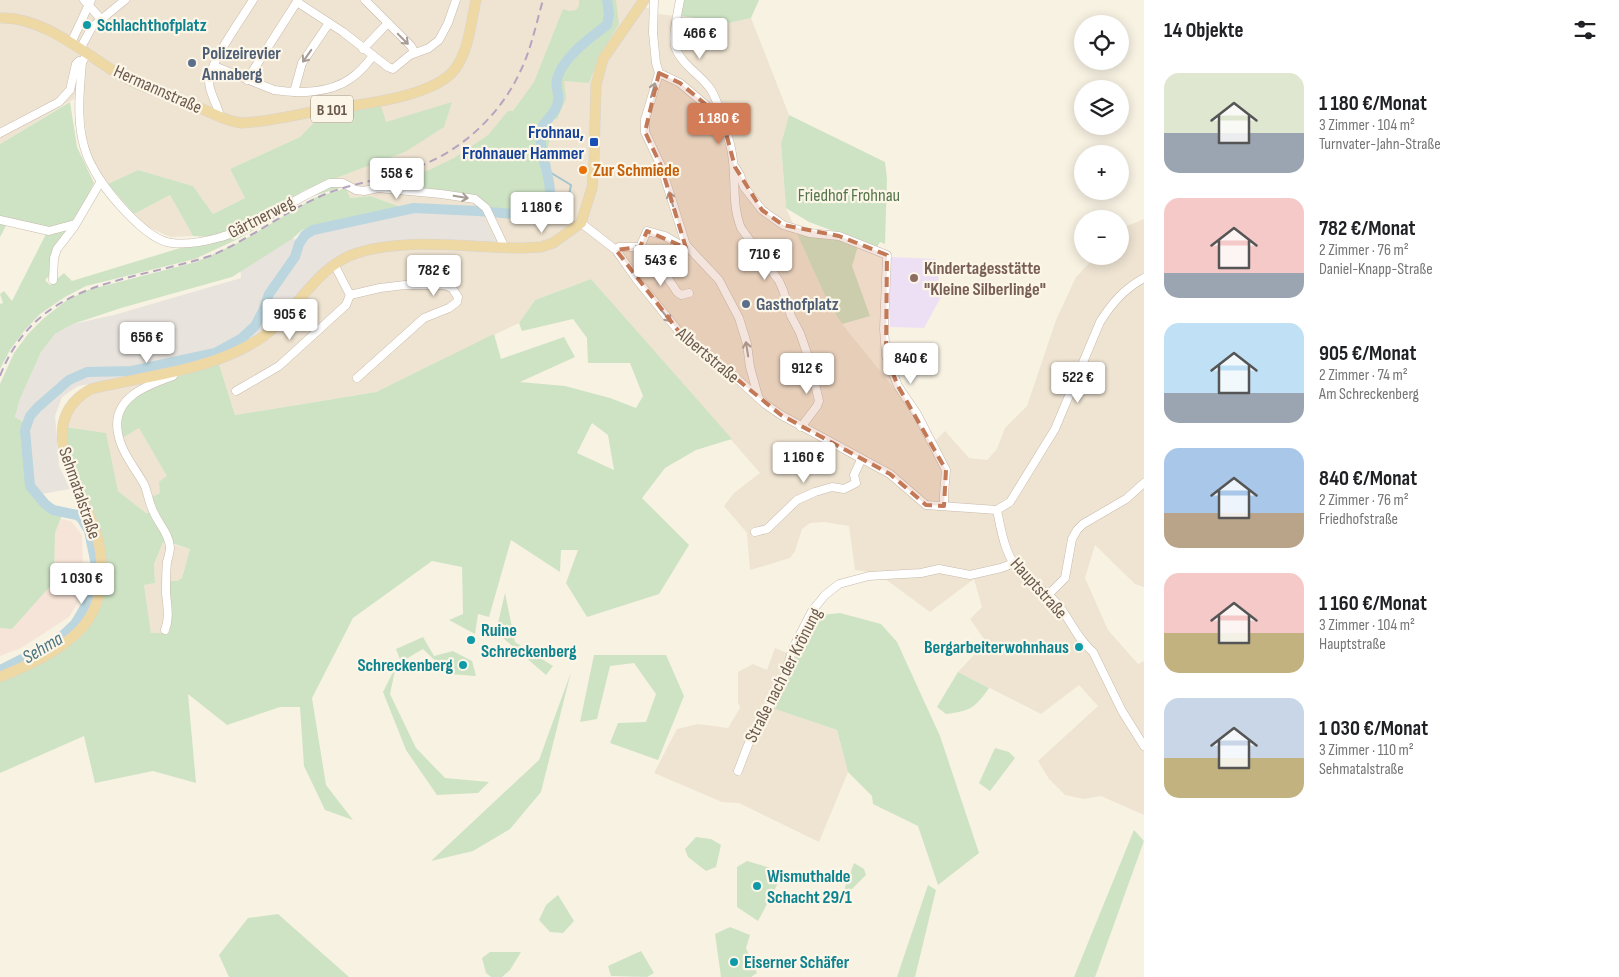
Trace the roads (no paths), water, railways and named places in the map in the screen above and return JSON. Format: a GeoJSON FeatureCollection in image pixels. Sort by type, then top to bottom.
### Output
{"type":"FeatureCollection","features":[{"type":"Feature","properties":{"kind":"main road","name":"B 101"},"geometry":{"type":"LineString","coordinates":[[220,118],[241,123],[263,121],[380,101],[431,87],[448,77],[459,63],[463,54],[476,0]]}},
{"type":"Feature","properties":{"kind":"main road"},"geometry":{"type":"LineString","coordinates":[[581,223],[592,188],[596,86],[603,59],[644,0]]}},
{"type":"Feature","properties":{"kind":"main road","name":"B 101"},"geometry":{"type":"LineString","coordinates":[[0,18],[30,23],[80,52]]}},
{"type":"Feature","properties":{"kind":"main road","name":"Hermannstraße"},"geometry":{"type":"LineString","coordinates":[[80,52],[131,82],[195,106],[220,118]]}},
{"type":"Feature","properties":{"kind":"main road","name":"Sehmatalstraße"},"geometry":{"type":"LineString","coordinates":[[0,677],[38,661],[60,647],[82,628],[96,606],[102,581],[102,558],[95,529],[67,462],[62,442],[63,421],[70,406],[80,395],[91,389],[216,361],[243,350],[263,337],[285,317],[334,264],[356,253],[380,246],[404,244],[541,248],[553,243],[581,223]]}},
{"type":"Feature","properties":{"kind":"street"},"geometry":{"type":"LineString","coordinates":[[80,52],[92,27],[100,18],[125,0]]}},
{"type":"Feature","properties":{"kind":"street"},"geometry":{"type":"LineString","coordinates":[[220,118],[220,112],[210,92],[209,80],[214,66],[253,0]]}},
{"type":"Feature","properties":{"kind":"street"},"geometry":{"type":"LineString","coordinates":[[365,0],[411,46],[413,54]]}},
{"type":"Feature","properties":{"kind":"street"},"geometry":{"type":"LineString","coordinates":[[247,80],[298,1],[372,57],[388,68],[393,69],[413,54],[429,48],[439,40],[448,23],[456,0]]}},
{"type":"Feature","properties":{"kind":"street"},"geometry":{"type":"LineString","coordinates":[[654,0],[653,33],[659,73],[645,120],[645,132],[661,166],[686,245],[719,280],[743,328],[750,367],[758,396],[781,416],[890,474],[926,505],[997,510],[1010,502],[1048,443],[1100,322],[1109,307],[1122,293],[1144,278]]}},
{"type":"Feature","properties":{"kind":"street"},"geometry":{"type":"LineString","coordinates":[[680,0],[675,45],[681,57],[710,88],[722,118],[735,167],[737,219],[741,228],[779,281],[791,316],[800,333],[818,395],[817,406],[801,427]]}},
{"type":"Feature","properties":{"kind":"street"},"geometry":{"type":"LineString","coordinates":[[88,1],[100,18]]}},
{"type":"Feature","properties":{"kind":"street"},"geometry":{"type":"LineString","coordinates":[[0,133],[53,107],[70,90],[80,52],[88,1]]}},
{"type":"Feature","properties":{"kind":"street"},"geometry":{"type":"LineString","coordinates":[[363,49],[388,23]]}},
{"type":"Feature","properties":{"kind":"street"},"geometry":{"type":"LineString","coordinates":[[294,92],[302,63],[329,24]]}},
{"type":"Feature","properties":{"kind":"street","name":"Gärtnerweg"},"geometry":{"type":"LineString","coordinates":[[80,52],[79,122],[82,139],[91,166],[101,181],[145,230],[171,243],[188,243],[222,237],[249,226],[330,182],[343,183],[356,190],[364,191],[378,188],[465,197],[479,202],[486,208],[505,248]]}},
{"type":"Feature","properties":{"kind":"street"},"geometry":{"type":"LineString","coordinates":[[214,66],[274,90],[294,92],[340,85],[361,71],[372,57]]}},
{"type":"Feature","properties":{"kind":"street"},"geometry":{"type":"LineString","coordinates":[[659,73],[680,83],[722,118]]}},
{"type":"Feature","properties":{"kind":"street"},"geometry":{"type":"LineString","coordinates":[[735,167],[744,187],[762,210],[783,226],[809,234],[840,236],[887,255],[884,329],[886,356],[898,386],[917,414],[946,470],[944,506]]}},
{"type":"Feature","properties":{"kind":"street"},"geometry":{"type":"LineString","coordinates":[[53,280],[56,249],[75,224],[101,181]]}},
{"type":"Feature","properties":{"kind":"street"},"geometry":{"type":"LineString","coordinates":[[0,220],[49,231],[75,224]]}},
{"type":"Feature","properties":{"kind":"street","name":"Albertstraße"},"geometry":{"type":"LineString","coordinates":[[581,223],[616,250],[637,280],[692,345],[758,396]]}},
{"type":"Feature","properties":{"kind":"street"},"geometry":{"type":"LineString","coordinates":[[640,247],[647,231],[665,236],[682,246],[686,245]]}},
{"type":"Feature","properties":{"kind":"street"},"geometry":{"type":"LineString","coordinates":[[616,250],[618,247],[640,247],[654,257],[678,292],[682,295],[689,293]]}},
{"type":"Feature","properties":{"kind":"street"},"geometry":{"type":"LineString","coordinates":[[236,391],[279,366],[346,305],[350,295],[334,264]]}},
{"type":"Feature","properties":{"kind":"street"},"geometry":{"type":"LineString","coordinates":[[350,295],[380,288],[405,285],[444,286],[452,288],[458,298],[457,302],[449,308],[424,318],[357,378]]}},
{"type":"Feature","properties":{"kind":"street"},"geometry":{"type":"LineString","coordinates":[[165,630],[169,612],[166,595],[166,573],[170,547],[163,527],[154,513],[145,486],[123,449],[117,433],[118,419],[122,407],[133,394],[145,386],[173,376],[177,370]]}},
{"type":"Feature","properties":{"kind":"street"},"geometry":{"type":"LineString","coordinates":[[755,532],[767,529],[797,500],[832,487],[844,489],[856,483],[854,475],[861,460]]}},
{"type":"Feature","properties":{"kind":"street"},"geometry":{"type":"LineString","coordinates":[[1048,595],[1065,578],[1072,539],[1077,530],[1083,524],[1126,499],[1144,483]]}},
{"type":"Feature","properties":{"kind":"street","name":"Hauptstraße"},"geometry":{"type":"LineString","coordinates":[[997,510],[1002,540],[1008,555],[1025,577],[1058,604],[1086,646],[1093,652],[1122,711],[1144,746]]}},
{"type":"Feature","properties":{"kind":"street","name":"Straße nach der Krönung"},"geometry":{"type":"LineString","coordinates":[[738,771],[761,719],[776,698],[793,648],[812,611],[825,594],[839,584],[870,576],[921,573],[939,569],[970,575],[1014,563]]}},
{"type":"Feature","properties":{"kind":"waterway","name":"Sehma"},"geometry":{"type":"LineString","coordinates":[[0,670],[56,642],[75,624],[91,597],[97,570],[89,531],[81,518],[77,515],[53,510],[45,504],[30,486],[25,430],[30,416],[38,407],[69,380],[87,372],[132,371],[215,353],[242,338],[255,326],[269,294],[295,257],[299,244],[305,235],[313,230],[414,208],[537,216],[544,214],[548,205],[550,187],[542,153],[543,125],[552,115],[558,103],[557,79],[565,63],[578,49],[607,25],[609,14],[607,0]]}},
{"type":"Feature","properties":{"kind":"waterway"},"geometry":{"type":"LineString","coordinates":[[537,216],[551,223],[567,205],[571,185],[548,171]]}},
{"type":"Feature","properties":{"kind":"railway"},"geometry":{"type":"LineString","coordinates":[[0,376],[16,344],[37,321],[61,303],[88,290],[210,256],[328,193],[412,169],[446,153],[461,143],[489,118],[511,88],[527,55],[543,0]]}},
{"type":"Feature","properties":{"kind":"place","name":"Schlachthofplatz"},"geometry":{"type":"Point","coordinates":[87,25]}},
{"type":"Feature","properties":{"kind":"place","name":"Polizeirevier Annaberg"},"geometry":{"type":"Point","coordinates":[192,63]}},
{"type":"Feature","properties":{"kind":"place","name":"Frohnau, Frohnauer Hammer"},"geometry":{"type":"Point","coordinates":[594,142]}},
{"type":"Feature","properties":{"kind":"place","name":"Zur Schmiede"},"geometry":{"type":"Point","coordinates":[583,170]}},
{"type":"Feature","properties":{"kind":"place","name":"Kindertagesstätte \"Kleine Silberlinge\""},"geometry":{"type":"Point","coordinates":[914,278]}},
{"type":"Feature","properties":{"kind":"place","name":"Gasthofplatz"},"geometry":{"type":"Point","coordinates":[746,304]}},
{"type":"Feature","properties":{"kind":"place","name":"Ruine Schreckenberg"},"geometry":{"type":"Point","coordinates":[471,640]}},
{"type":"Feature","properties":{"kind":"place","name":"Bergarbeiterwohnhaus"},"geometry":{"type":"Point","coordinates":[1079,647]}},
{"type":"Feature","properties":{"kind":"place","name":"Schreckenberg"},"geometry":{"type":"Point","coordinates":[463,665]}},
{"type":"Feature","properties":{"kind":"place","name":"Wismuthalde Schacht 29/1"},"geometry":{"type":"Point","coordinates":[757,886]}},
{"type":"Feature","properties":{"kind":"place","name":"Eiserner Schäfer"},"geometry":{"type":"Point","coordinates":[734,962]}},
{"type":"Feature","properties":{"kind":"park label","name":"Friedhof Frohnau"},"geometry":{"type":"Point","coordinates":[849,195]}}]}
